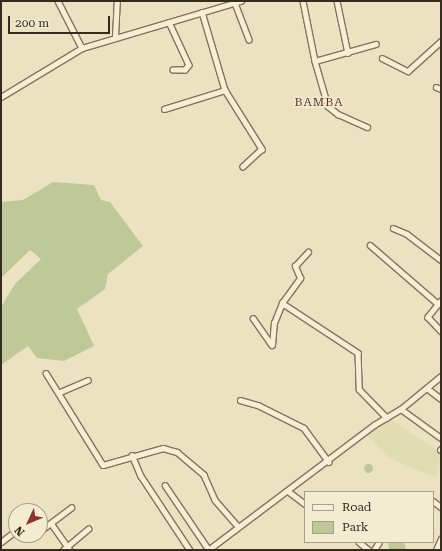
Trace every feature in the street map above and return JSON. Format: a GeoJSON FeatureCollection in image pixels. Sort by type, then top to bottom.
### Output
{"type":"FeatureCollection","features":[{"type":"Feature","properties":{"kind":"street"},"geometry":{"type":"LineString","coordinates":[[58,1],[82,48]]}},
{"type":"Feature","properties":{"kind":"street"},"geometry":{"type":"LineString","coordinates":[[114,36],[117,1]]}},
{"type":"Feature","properties":{"kind":"street"},"geometry":{"type":"LineString","coordinates":[[1,97],[82,48],[114,36],[169,22],[226,3],[241,1]]}},
{"type":"Feature","properties":{"kind":"street"},"geometry":{"type":"LineString","coordinates":[[303,1],[315,61],[328,106],[338,114],[367,127]]}},
{"type":"Feature","properties":{"kind":"street"},"geometry":{"type":"LineString","coordinates":[[337,1],[348,53]]}},
{"type":"Feature","properties":{"kind":"street"},"geometry":{"type":"LineString","coordinates":[[235,3],[249,39]]}},
{"type":"Feature","properties":{"kind":"street"},"geometry":{"type":"LineString","coordinates":[[202,12],[225,90],[262,149],[243,167]]}},
{"type":"Feature","properties":{"kind":"street"},"geometry":{"type":"LineString","coordinates":[[169,22],[189,65],[186,70],[172,70]]}},
{"type":"Feature","properties":{"kind":"street"},"geometry":{"type":"LineString","coordinates":[[382,58],[408,71],[441,41]]}},
{"type":"Feature","properties":{"kind":"street"},"geometry":{"type":"LineString","coordinates":[[315,61],[376,44]]}},
{"type":"Feature","properties":{"kind":"street"},"geometry":{"type":"LineString","coordinates":[[164,110],[225,90]]}},
{"type":"Feature","properties":{"kind":"street"},"geometry":{"type":"LineString","coordinates":[[393,228],[407,234],[441,260]]}},
{"type":"Feature","properties":{"kind":"street"},"geometry":{"type":"LineString","coordinates":[[370,245],[440,302],[428,317],[441,331]]}},
{"type":"Feature","properties":{"kind":"street"},"geometry":{"type":"LineString","coordinates":[[253,318],[272,345],[274,323],[282,303],[300,278],[295,266],[308,252]]}},
{"type":"Feature","properties":{"kind":"street"},"geometry":{"type":"LineString","coordinates":[[282,303],[358,353],[359,389],[387,418]]}},
{"type":"Feature","properties":{"kind":"street"},"geometry":{"type":"LineString","coordinates":[[46,373],[60,392],[103,465],[132,455],[163,448],[177,452],[204,475],[215,500],[238,526]]}},
{"type":"Feature","properties":{"kind":"street"},"geometry":{"type":"LineString","coordinates":[[165,485],[208,550],[238,526],[401,409],[441,376]]}},
{"type":"Feature","properties":{"kind":"street"},"geometry":{"type":"LineString","coordinates":[[60,392],[88,380]]}},
{"type":"Feature","properties":{"kind":"street"},"geometry":{"type":"LineString","coordinates":[[427,388],[441,399]]}},
{"type":"Feature","properties":{"kind":"street"},"geometry":{"type":"LineString","coordinates":[[240,400],[258,405],[304,428],[329,462]]}},
{"type":"Feature","properties":{"kind":"street"},"geometry":{"type":"LineString","coordinates":[[401,409],[441,438]]}},
{"type":"Feature","properties":{"kind":"street"},"geometry":{"type":"LineString","coordinates":[[132,455],[141,476],[190,550]]}},
{"type":"Feature","properties":{"kind":"street"},"geometry":{"type":"LineString","coordinates":[[288,491],[304,503]]}},
{"type":"Feature","properties":{"kind":"street"},"geometry":{"type":"LineString","coordinates":[[48,525],[71,508]]}},
{"type":"Feature","properties":{"kind":"street"},"geometry":{"type":"LineString","coordinates":[[51,523],[69,548]]}},
{"type":"Feature","properties":{"kind":"street"},"geometry":{"type":"LineString","coordinates":[[63,550],[69,548],[88,529]]}},
{"type":"Feature","properties":{"kind":"street"},"geometry":{"type":"LineString","coordinates":[[436,550],[441,539]]}},
{"type":"Feature","properties":{"kind":"street"},"geometry":{"type":"LineString","coordinates":[[360,543],[369,550]]}},
{"type":"Feature","properties":{"kind":"shaded area"},"geometry":{"type":"Polygon","coordinates":[[[386,416],[441,453],[436,478],[389,458],[364,432],[386,416]]]}},
{"type":"Feature","properties":{"kind":"green space"},"geometry":{"type":"Polygon","coordinates":[[[53,182],[94,185],[101,200],[110,202],[143,246],[108,274],[105,289],[77,309],[94,346],[64,361],[37,358],[28,346],[1,365],[1,307],[15,284],[41,259],[30,250],[1,278],[1,202],[23,200],[53,182]]]}},
{"type":"Feature","properties":{"kind":"green space"},"geometry":{"type":"Polygon","coordinates":[[[368,463],[373,468],[368,473],[363,468],[368,463]]]}},
{"type":"Feature","properties":{"kind":"green space"},"geometry":{"type":"Polygon","coordinates":[[[388,543],[404,543],[406,550],[389,550],[388,543]]]}},
{"type":"Feature","properties":{"kind":"district","name":"BAMBA"},"geometry":{"type":"Point","coordinates":[319,103]}}]}
